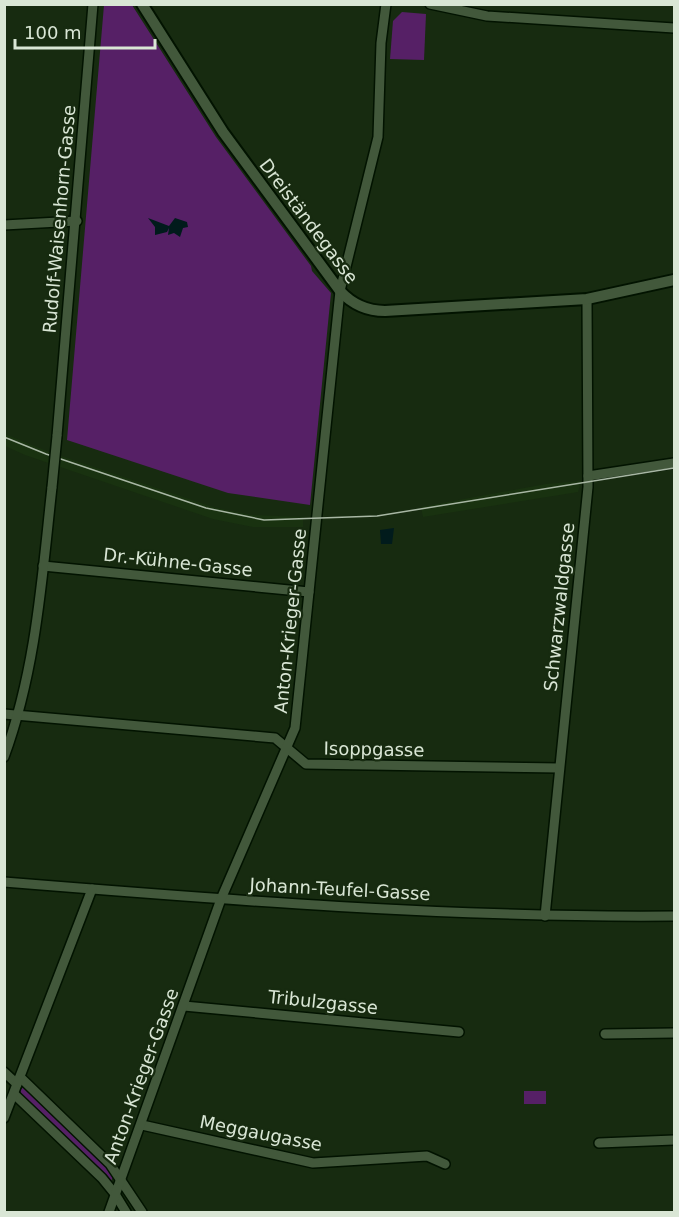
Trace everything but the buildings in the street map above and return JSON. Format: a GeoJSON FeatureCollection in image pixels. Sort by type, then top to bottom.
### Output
{"type":"FeatureCollection","features":[{"type":"Feature","properties":{"kind":"street","name":"Rudolf-Waisenhorn-Gasse"},"geometry":{"type":"LineString","coordinates":[[43,566],[77,221],[93,4]]}},
{"type":"Feature","properties":{"kind":"street","name":"Dreiständegasse"},"geometry":{"type":"LineString","coordinates":[[142,4],[223,132],[348,300],[375,311],[587,299],[675,280]]}},
{"type":"Feature","properties":{"kind":"street","name":"Anton-Krieger-Gasse"},"geometry":{"type":"LineString","coordinates":[[109,1212],[221,899],[295,728],[340,291],[378,137],[381,43],[386,4]]}},
{"type":"Feature","properties":{"kind":"street"},"geometry":{"type":"LineString","coordinates":[[430,4],[487,16],[675,28]]}},
{"type":"Feature","properties":{"kind":"street"},"geometry":{"type":"LineString","coordinates":[[4,225],[77,221]]}},
{"type":"Feature","properties":{"kind":"street","name":"Schwarzwaldgasse"},"geometry":{"type":"LineString","coordinates":[[545,916],[588,476],[587,299]]}},
{"type":"Feature","properties":{"kind":"street"},"geometry":{"type":"LineString","coordinates":[[588,476],[675,463]]}},
{"type":"Feature","properties":{"kind":"street"},"geometry":{"type":"LineString","coordinates":[[4,757],[19,717],[29,675],[43,566]]}},
{"type":"Feature","properties":{"kind":"street","name":"Dr.-Kühne-Gasse"},"geometry":{"type":"LineString","coordinates":[[43,566],[309,592]]}},
{"type":"Feature","properties":{"kind":"street","name":"Isoppgasse"},"geometry":{"type":"LineString","coordinates":[[4,714],[275,738],[306,764],[559,768]]}},
{"type":"Feature","properties":{"kind":"street","name":"Johann-Teufel-Gasse"},"geometry":{"type":"LineString","coordinates":[[4,882],[221,899],[545,916],[675,916]]}},
{"type":"Feature","properties":{"kind":"street"},"geometry":{"type":"LineString","coordinates":[[4,1118],[92,889]]}},
{"type":"Feature","properties":{"kind":"street","name":"Tribulzgasse"},"geometry":{"type":"LineString","coordinates":[[184,1006],[459,1032]]}},
{"type":"Feature","properties":{"kind":"street"},"geometry":{"type":"LineString","coordinates":[[605,1034],[675,1033]]}},
{"type":"Feature","properties":{"kind":"street"},"geometry":{"type":"LineString","coordinates":[[4,1071],[116,1194],[126,1212]]}},
{"type":"Feature","properties":{"kind":"street"},"geometry":{"type":"LineString","coordinates":[[17,1085],[122,1179],[141,1212]]}},
{"type":"Feature","properties":{"kind":"street","name":"Meggaugasse"},"geometry":{"type":"LineString","coordinates":[[142,1125],[313,1163],[427,1156],[445,1164]]}},
{"type":"Feature","properties":{"kind":"street"},"geometry":{"type":"LineString","coordinates":[[599,1143],[675,1140]]}},
{"type":"Feature","properties":{"kind":"shaded area"},"geometry":{"type":"Polygon","coordinates":[[[104,5],[132,5],[216,137],[311,266],[312,271],[331,293],[310,505],[228,493],[67,440],[104,5]]]}},
{"type":"Feature","properties":{"kind":"shaded area"},"geometry":{"type":"Polygon","coordinates":[[[402,12],[426,14],[424,60],[390,59],[393,21],[402,12]]]}},
{"type":"Feature","properties":{"kind":"shaded area"},"geometry":{"type":"Polygon","coordinates":[[[5,434],[49,452],[216,508],[251,515],[303,517],[303,527],[253,527],[213,519],[25,455],[5,446],[5,434]]]}},
{"type":"Feature","properties":{"kind":"shaded area"},"geometry":{"type":"Polygon","coordinates":[[[581,481],[578,492],[423,517],[421,507],[546,484],[581,481]]]}},
{"type":"Feature","properties":{"kind":"shaded area"},"geometry":{"type":"Polygon","coordinates":[[[25,1086],[114,1173],[111,1182],[22,1096],[20,1090],[25,1086]]]}},
{"type":"Feature","properties":{"kind":"shaded area"},"geometry":{"type":"Polygon","coordinates":[[[524,1091],[546,1091],[546,1104],[524,1104],[524,1091]]]}},
{"type":"Feature","properties":{"kind":"water"},"geometry":{"type":"Polygon","coordinates":[[[148,218],[169,226],[175,218],[187,222],[188,227],[183,228],[180,237],[174,233],[168,235],[169,228],[167,232],[155,235],[155,227],[148,218]]]}},
{"type":"Feature","properties":{"kind":"water"},"geometry":{"type":"Polygon","coordinates":[[[394,528],[392,544],[381,544],[380,530],[394,528]]]}},
{"type":"Feature","properties":{"kind":"tram line"},"geometry":{"type":"LineString","coordinates":[[4,437],[46,454],[206,508],[264,520],[377,516],[674,468]]}}]}
